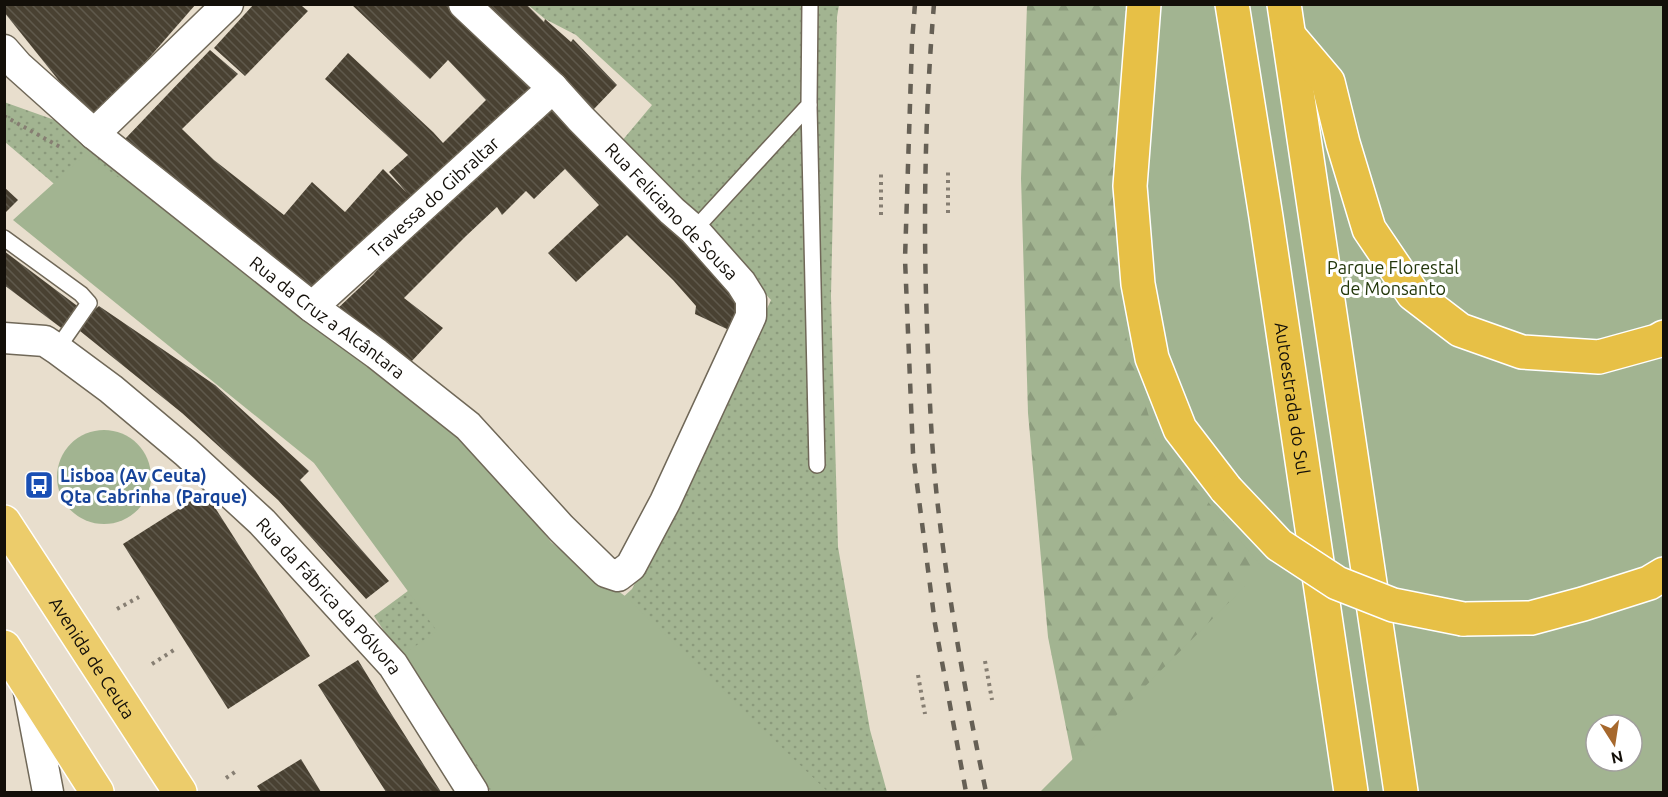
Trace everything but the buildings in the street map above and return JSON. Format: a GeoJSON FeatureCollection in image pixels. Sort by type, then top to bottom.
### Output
{"type":"FeatureCollection","features":[{"type":"Feature","properties":{"kind":"highway"},"geometry":{"type":"LineString","coordinates":[[1144,4],[1130,186],[1138,284],[1152,358],[1180,429],[1226,489],[1279,544],[1337,583],[1394,605],[1463,619],[1531,618],[1649,583],[1664,573]]}},
{"type":"Feature","properties":{"kind":"highway","name":"Autoestrada do Sul"},"geometry":{"type":"LineString","coordinates":[[1232,4],[1266,217],[1351,792]]}},
{"type":"Feature","properties":{"kind":"highway"},"geometry":{"type":"LineString","coordinates":[[1286,20],[1328,82],[1343,143],[1369,229],[1413,294],[1460,330],[1522,352],[1599,357],[1664,337]]}},
{"type":"Feature","properties":{"kind":"highway"},"geometry":{"type":"LineString","coordinates":[[1286,20],[1401,792]]}},
{"type":"Feature","properties":{"kind":"highway","name":"Avenida de Ceuta"},"geometry":{"type":"LineString","coordinates":[[4,522],[180,792]]}},
{"type":"Feature","properties":{"kind":"highway"},"geometry":{"type":"LineString","coordinates":[[4,647],[97,792]]}},
{"type":"Feature","properties":{"kind":"street"},"geometry":{"type":"LineString","coordinates":[[94,134],[228,4]]}},
{"type":"Feature","properties":{"kind":"street","name":"Rua Feliciano de Sousa"},"geometry":{"type":"LineString","coordinates":[[465,4],[553,88],[581,119],[694,230],[741,283],[751,298],[751,315],[665,502],[637,555]]}},
{"type":"Feature","properties":{"kind":"street","name":"Rua da Cruz a Alcântara"},"geometry":{"type":"LineString","coordinates":[[4,50],[18,66],[94,134],[312,307],[377,354],[468,426],[561,528],[606,572],[618,576],[622,574],[631,566],[637,555]]}},
{"type":"Feature","properties":{"kind":"street","name":"Travessa do Gibraltar"},"geometry":{"type":"LineString","coordinates":[[312,307],[553,88]]}},
{"type":"Feature","properties":{"kind":"street","name":"Rua da Fábrica da Pólvora"},"geometry":{"type":"LineString","coordinates":[[4,338],[45,341],[57,349],[111,389],[186,452],[262,522],[393,665],[473,792]]}},
{"type":"Feature","properties":{"kind":"street"},"geometry":{"type":"LineString","coordinates":[[28,684],[48,792]]}},
{"type":"Feature","properties":{"kind":"lane"},"geometry":{"type":"LineString","coordinates":[[810,4],[809,105],[817,465]]}},
{"type":"Feature","properties":{"kind":"lane"},"geometry":{"type":"LineString","coordinates":[[694,230],[809,105]]}},
{"type":"Feature","properties":{"kind":"lane"},"geometry":{"type":"LineString","coordinates":[[4,238],[81,294],[89,303],[57,349]]}},
{"type":"Feature","properties":{"kind":"path"},"geometry":{"type":"LineString","coordinates":[[948,172],[948,213]]}},
{"type":"Feature","properties":{"kind":"path"},"geometry":{"type":"LineString","coordinates":[[881,174],[881,215]]}},
{"type":"Feature","properties":{"kind":"path"},"geometry":{"type":"LineString","coordinates":[[117,609],[139,597]]}},
{"type":"Feature","properties":{"kind":"path"},"geometry":{"type":"LineString","coordinates":[[152,664],[174,650]]}},
{"type":"Feature","properties":{"kind":"path"},"geometry":{"type":"LineString","coordinates":[[985,661],[992,700]]}},
{"type":"Feature","properties":{"kind":"path"},"geometry":{"type":"LineString","coordinates":[[918,675],[925,714]]}},
{"type":"Feature","properties":{"kind":"path"},"geometry":{"type":"LineString","coordinates":[[226,778],[238,770]]}},
{"type":"Feature","properties":{"kind":"green space"},"geometry":{"type":"Polygon","coordinates":[[[528,5],[839,5],[831,296],[838,547],[870,730],[887,792],[491,792],[374,616],[416,585],[287,430],[66,194],[5,142],[4,102],[94,134],[465,435],[551,542],[620,600],[632,589],[673,509],[771,300],[621,142],[652,105],[576,35],[545,19],[528,5]]]}},
{"type":"Feature","properties":{"kind":"green space","name":"Parque Florestal de Monsanto"},"geometry":{"type":"Polygon","coordinates":[[[1027,5],[1663,5],[1663,544],[1079,792],[1048,637],[1028,413],[1021,178],[1027,5]]]}},
{"type":"Feature","properties":{"kind":"green space","name":"Parque Florestal de Monsanto"},"geometry":{"type":"Polygon","coordinates":[[[1138,5],[1663,5],[1663,792],[1040,792],[1263,568],[1155,438],[1125,333],[1120,211],[1138,5]]]}},
{"type":"Feature","properties":{"kind":"green space"},"geometry":{"type":"Polygon","coordinates":[[[86,154],[456,421],[551,543],[625,596],[828,792],[495,792],[404,654],[437,631],[314,463],[13,220],[86,154]]]}},
{"type":"Feature","properties":{"kind":"green space"},"geometry":{"type":"Polygon","coordinates":[[[104,430],[122,433],[137,444],[148,459],[151,477],[148,495],[137,510],[122,521],[104,524],[86,521],[71,510],[60,495],[57,477],[60,459],[71,444],[86,433],[104,430]]]}},
{"type":"Feature","properties":{"kind":"railway"},"geometry":{"type":"LineString","coordinates":[[915,4],[905,259],[913,453],[935,624],[966,792]]}},
{"type":"Feature","properties":{"kind":"railway"},"geometry":{"type":"LineString","coordinates":[[934,4],[925,205],[932,439],[942,543],[965,686],[986,792]]}},
{"type":"Feature","properties":{"kind":"place","name":"Lisboa (Av Ceuta) Qta Cabrinha (Parque)"},"geometry":{"type":"Point","coordinates":[39,485]}}]}
